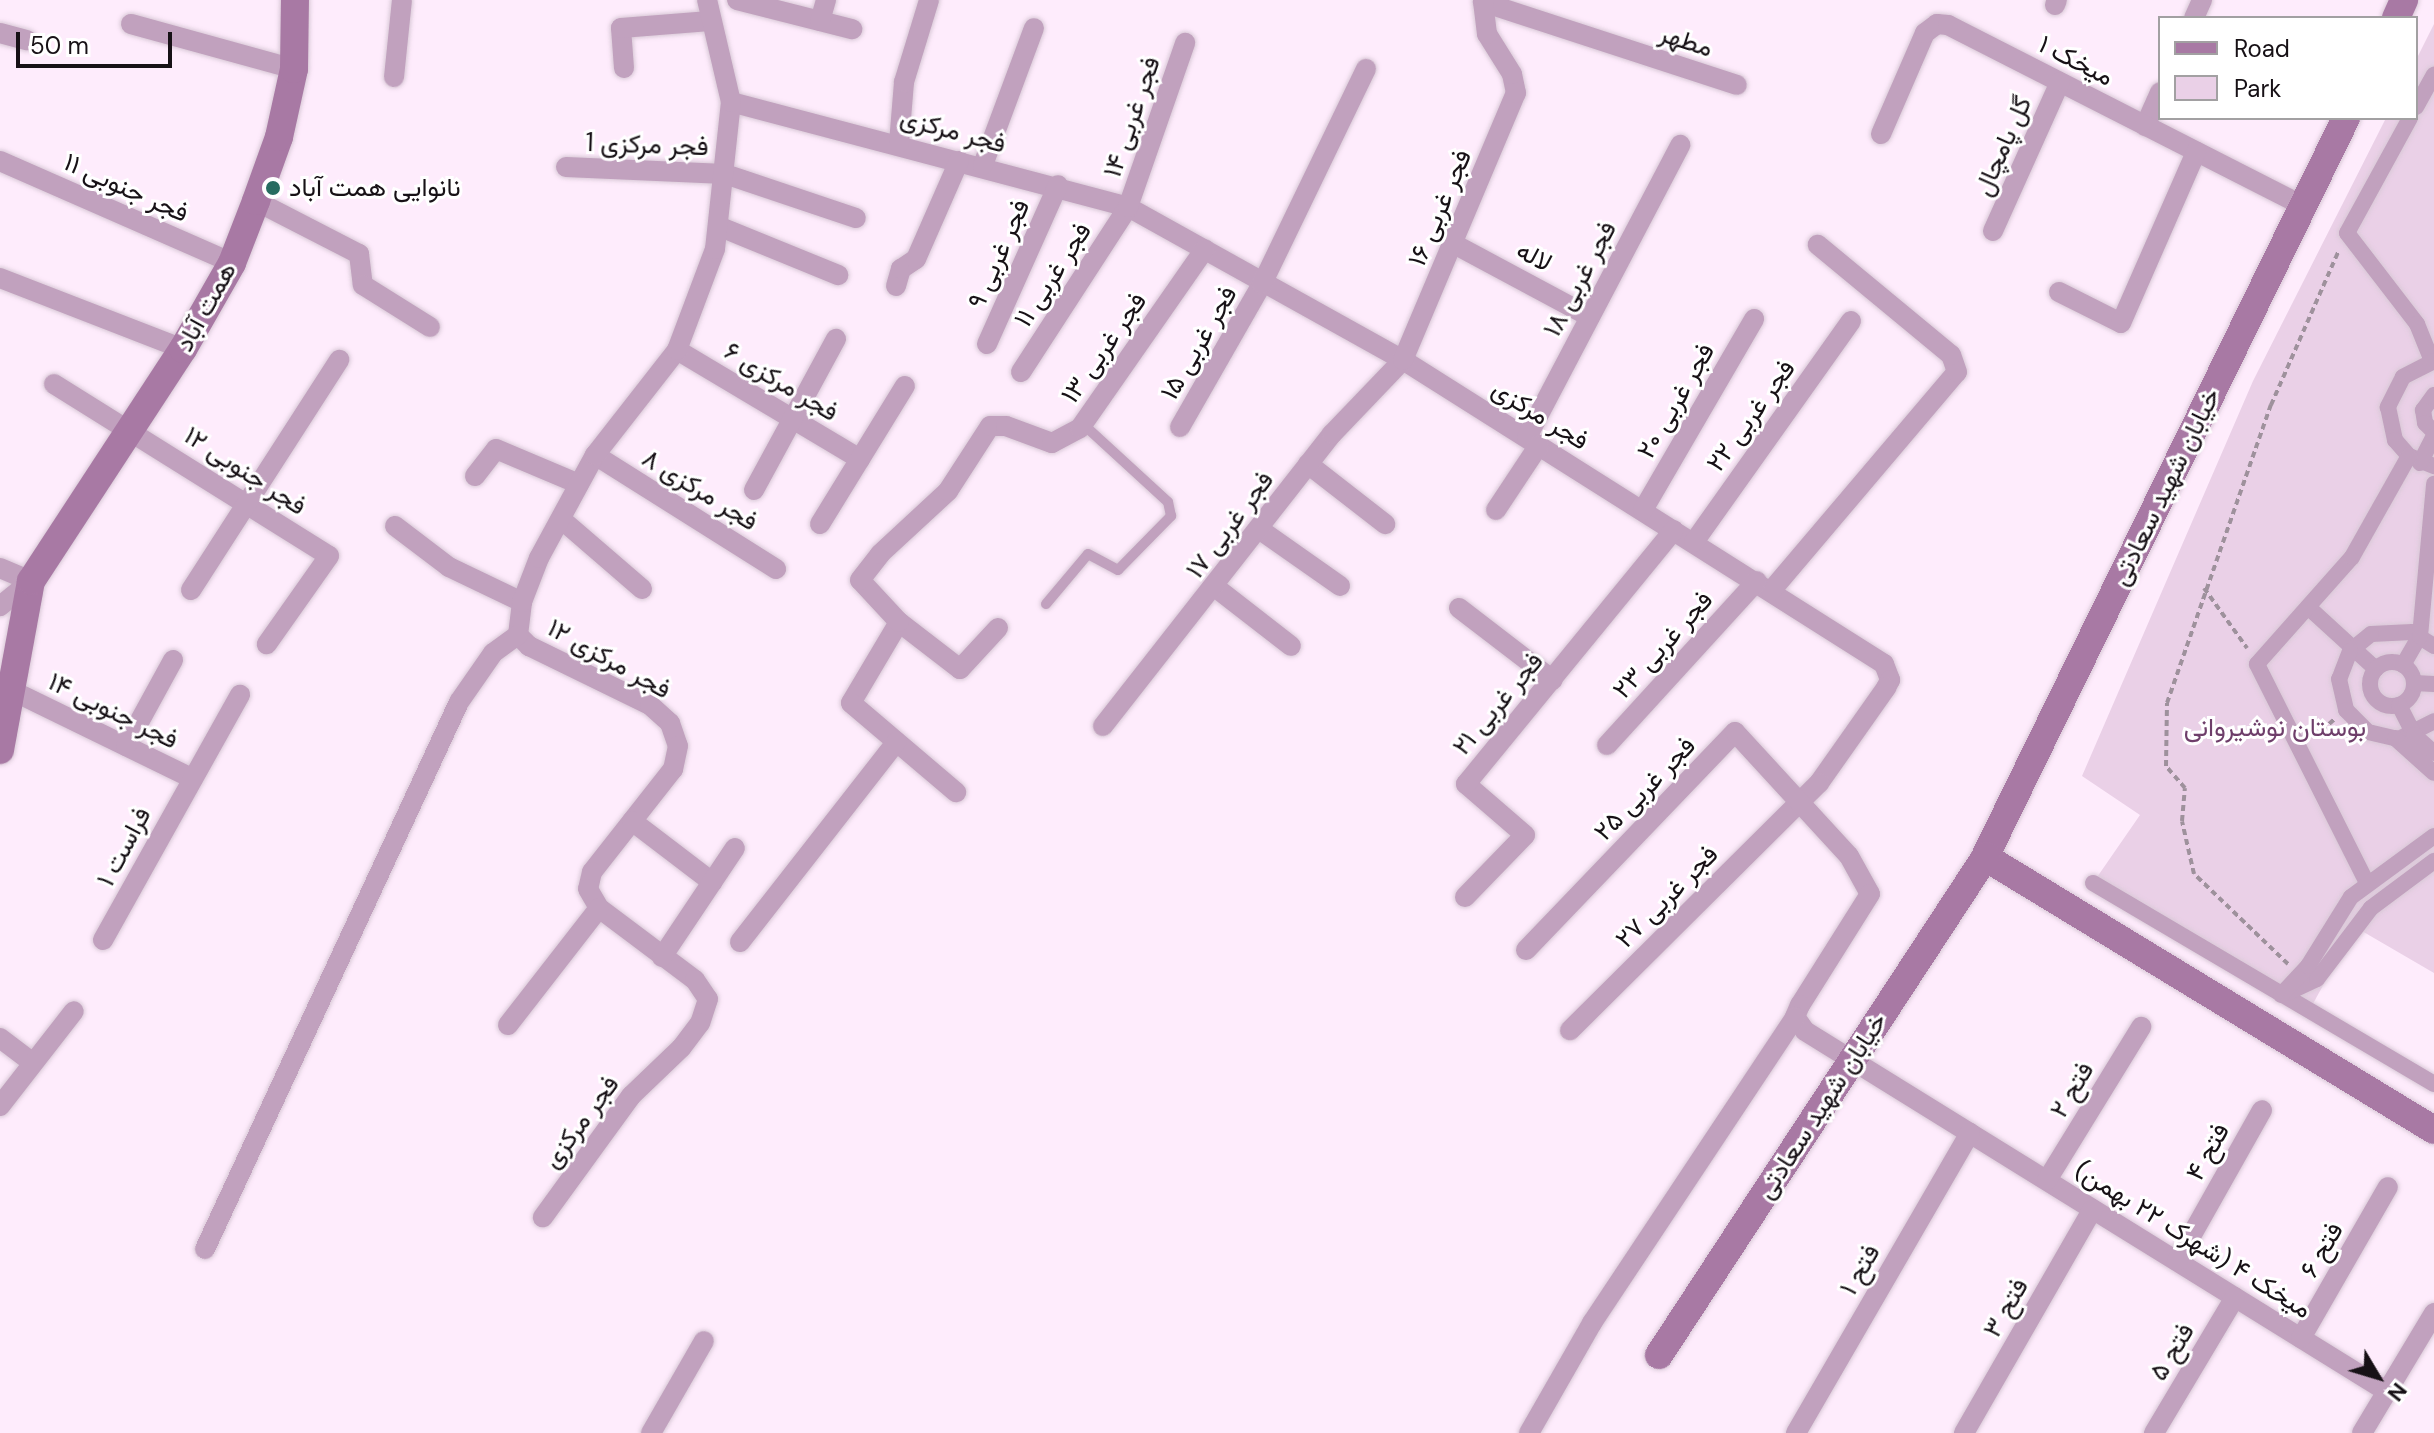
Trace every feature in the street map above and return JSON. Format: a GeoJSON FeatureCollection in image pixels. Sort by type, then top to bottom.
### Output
{"type":"FeatureCollection","features":[{"type":"Feature","properties":{"kind":"main road","name":"همت آباد"},"geometry":{"type":"LineString","coordinates":[[31,581],[133,429],[232,263],[279,137],[294,69],[295,0]]}},
{"type":"Feature","properties":{"kind":"main road","name":"خیابان شهید سعادتی"},"geometry":{"type":"LineString","coordinates":[[1659,1355],[1986,856],[2345,120]]}},
{"type":"Feature","properties":{"kind":"main road"},"geometry":{"type":"LineString","coordinates":[[0,750],[31,581]]}},
{"type":"Feature","properties":{"kind":"main road"},"geometry":{"type":"LineString","coordinates":[[1986,856],[2434,1130]]}},
{"type":"Feature","properties":{"kind":"street"},"geometry":{"type":"LineString","coordinates":[[394,77],[402,0]]}},
{"type":"Feature","properties":{"kind":"street"},"geometry":{"type":"LineString","coordinates":[[737,0],[852,29]]}},
{"type":"Feature","properties":{"kind":"street"},"geometry":{"type":"LineString","coordinates":[[820,21],[826,0]]}},
{"type":"Feature","properties":{"kind":"street"},"geometry":{"type":"LineString","coordinates":[[899,143],[904,82],[929,0]]}},
{"type":"Feature","properties":{"kind":"street","name":"فجر غربی ۱۶"},"geometry":{"type":"LineString","coordinates":[[1403,360],[1516,93],[1512,74],[1487,34],[1483,1]]}},
{"type":"Feature","properties":{"kind":"street","name":"مطهر"},"geometry":{"type":"LineString","coordinates":[[1483,1],[1737,85]]}},
{"type":"Feature","properties":{"kind":"street"},"geometry":{"type":"LineString","coordinates":[[205,1249],[459,702],[493,653],[518,635],[522,602],[595,455],[677,350],[718,226],[725,174],[731,102],[708,10],[621,28],[624,68]]}},
{"type":"Feature","properties":{"kind":"street"},"geometry":{"type":"LineString","coordinates":[[131,24],[294,69]]}},
{"type":"Feature","properties":{"kind":"street","name":"میخک ۱"},"geometry":{"type":"LineString","coordinates":[[1881,134],[1925,33],[1937,24],[2060,82],[2303,206]]}},
{"type":"Feature","properties":{"kind":"street"},"geometry":{"type":"LineString","coordinates":[[983,165],[1034,28]]}},
{"type":"Feature","properties":{"kind":"street"},"geometry":{"type":"LineString","coordinates":[[0,33],[27,40]]}},
{"type":"Feature","properties":{"kind":"street","name":"فجر غربی ۱۴"},"geometry":{"type":"LineString","coordinates":[[1128,207],[1185,43]]}},
{"type":"Feature","properties":{"kind":"street","name":"فجر غربی ۱۵"},"geometry":{"type":"LineString","coordinates":[[1180,427],[1262,284],[1366,69]]}},
{"type":"Feature","properties":{"kind":"street"},"geometry":{"type":"LineString","coordinates":[[2418,103],[2434,75]]}},
{"type":"Feature","properties":{"kind":"street","name":"گل پامچال"},"geometry":{"type":"LineString","coordinates":[[1993,231],[2060,82]]}},
{"type":"Feature","properties":{"kind":"street"},"geometry":{"type":"LineString","coordinates":[[2145,126],[2158,97]]}},
{"type":"Feature","properties":{"kind":"street","name":"فجر مرکزی"},"geometry":{"type":"LineString","coordinates":[[731,102],[983,165],[1128,207],[1403,360],[1876,657],[1890,680],[1819,783],[1801,801]]}},
{"type":"Feature","properties":{"kind":"street"},"geometry":{"type":"LineString","coordinates":[[2409,120],[2347,233],[2417,324],[2432,351],[2403,377],[2388,407],[2395,440],[2421,461]]}},
{"type":"Feature","properties":{"kind":"street","name":"فجر غربی ۱۸"},"geometry":{"type":"LineString","coordinates":[[1496,510],[1533,441],[1590,317],[1680,145]]}},
{"type":"Feature","properties":{"kind":"street"},"geometry":{"type":"LineString","coordinates":[[2059,292],[2121,323],[2196,152]]}},
{"type":"Feature","properties":{"kind":"street","name":"فجر جنوبی ۱۱"},"geometry":{"type":"LineString","coordinates":[[0,161],[232,263]]}},
{"type":"Feature","properties":{"kind":"street"},"geometry":{"type":"LineString","coordinates":[[896,286],[901,269],[916,259],[959,161]]}},
{"type":"Feature","properties":{"kind":"street","name":"فجر مرکزی 1"},"geometry":{"type":"LineString","coordinates":[[566,167],[725,174],[856,218]]}},
{"type":"Feature","properties":{"kind":"street","name":"فجر غربی ۹"},"geometry":{"type":"LineString","coordinates":[[987,344],[1058,185]]}},
{"type":"Feature","properties":{"kind":"street"},"geometry":{"type":"LineString","coordinates":[[256,201],[359,254],[363,285],[430,327]]}},
{"type":"Feature","properties":{"kind":"street","name":"فجر غربی ۱۱"},"geometry":{"type":"LineString","coordinates":[[1021,372],[1128,207]]}},
{"type":"Feature","properties":{"kind":"street"},"geometry":{"type":"LineString","coordinates":[[718,226],[838,275]]}},
{"type":"Feature","properties":{"kind":"street","name":"لاله"},"geometry":{"type":"LineString","coordinates":[[1454,244],[1590,317]]}},
{"type":"Feature","properties":{"kind":"street","name":"فجر غربی ۲۳"},"geometry":{"type":"LineString","coordinates":[[1607,745],[1764,586],[1957,372],[1951,355],[1818,245]]}},
{"type":"Feature","properties":{"kind":"street","name":"فجر غربی ۱۳"},"geometry":{"type":"LineString","coordinates":[[998,628],[960,669],[899,622],[861,587],[860,580],[880,554],[948,491],[990,426],[1006,426],[1052,443],[1083,424],[1205,249]]}},
{"type":"Feature","properties":{"kind":"street"},"geometry":{"type":"LineString","coordinates":[[0,278],[183,349]]}},
{"type":"Feature","properties":{"kind":"street","name":"فجر غربی ۲۰"},"geometry":{"type":"LineString","coordinates":[[1643,510],[1754,319]]}},
{"type":"Feature","properties":{"kind":"street","name":"فجر غربی ۲۲"},"geometry":{"type":"LineString","coordinates":[[1694,542],[1851,321]]}},
{"type":"Feature","properties":{"kind":"street"},"geometry":{"type":"LineString","coordinates":[[754,490],[836,339]]}},
{"type":"Feature","properties":{"kind":"street","name":"فجر مرکزی ۶"},"geometry":{"type":"LineString","coordinates":[[677,350],[860,459]]}},
{"type":"Feature","properties":{"kind":"street"},"geometry":{"type":"LineString","coordinates":[[191,590],[339,360]]}},
{"type":"Feature","properties":{"kind":"street","name":"فجر غربی ۱۷"},"geometry":{"type":"LineString","coordinates":[[1103,726],[1215,587],[1308,464],[1403,360]]}},
{"type":"Feature","properties":{"kind":"street","name":"فجر جنوبی ۱۲"},"geometry":{"type":"LineString","coordinates":[[54,384],[133,429],[329,556],[267,644]]}},
{"type":"Feature","properties":{"kind":"street"},"geometry":{"type":"LineString","coordinates":[[820,524],[905,386]]}},
{"type":"Feature","properties":{"kind":"street"},"geometry":{"type":"LineString","coordinates":[[2367,883],[2298,751],[2257,664],[2358,547],[2421,461],[2434,434],[2423,416],[2425,403],[2434,395]]}},
{"type":"Feature","properties":{"kind":"street"},"geometry":{"type":"LineString","coordinates":[[475,476],[496,449],[579,484]]}},
{"type":"Feature","properties":{"kind":"street","name":"فجر مرکزی ۸"},"geometry":{"type":"LineString","coordinates":[[595,455],[776,569]]}},
{"type":"Feature","properties":{"kind":"street"},"geometry":{"type":"LineString","coordinates":[[1308,464],[1385,524]]}},
{"type":"Feature","properties":{"kind":"street"},"geometry":{"type":"LineString","coordinates":[[2403,665],[2427,641],[2434,484]]}},
{"type":"Feature","properties":{"kind":"street"},"geometry":{"type":"LineString","coordinates":[[561,519],[642,589]]}},
{"type":"Feature","properties":{"kind":"street"},"geometry":{"type":"LineString","coordinates":[[395,526],[449,567],[522,602]]}},
{"type":"Feature","properties":{"kind":"street"},"geometry":{"type":"LineString","coordinates":[[1259,529],[1340,586]]}},
{"type":"Feature","properties":{"kind":"street","name":"فجر غربی ۲۱"},"geometry":{"type":"LineString","coordinates":[[1465,897],[1525,835],[1466,784],[1674,530]]}},
{"type":"Feature","properties":{"kind":"street"},"geometry":{"type":"LineString","coordinates":[[0,568],[31,581],[0,606]]}},
{"type":"Feature","properties":{"kind":"street"},"geometry":{"type":"LineString","coordinates":[[1215,587],[1291,646]]}},
{"type":"Feature","properties":{"kind":"street"},"geometry":{"type":"LineString","coordinates":[[2308,607],[2376,669]]}},
{"type":"Feature","properties":{"kind":"street"},"geometry":{"type":"LineString","coordinates":[[1459,608],[1553,680]]}},
{"type":"Feature","properties":{"kind":"street"},"geometry":{"type":"LineString","coordinates":[[899,622],[851,703],[956,792]]}},
{"type":"Feature","properties":{"kind":"street"},"geometry":{"type":"LineString","coordinates":[[2427,641],[2385,630],[2353,648],[2339,679],[2346,710],[2368,732],[2395,738],[2414,735],[2434,721]]}},
{"type":"Feature","properties":{"kind":"street","name":"فجر مرکزی ۱۲"},"geometry":{"type":"LineString","coordinates":[[518,635],[529,646],[650,705],[670,723],[678,746],[673,769],[592,872],[588,889],[599,908]]}},
{"type":"Feature","properties":{"kind":"street"},"geometry":{"type":"LineString","coordinates":[[126,746],[173,660]]}},
{"type":"Feature","properties":{"kind":"street"},"geometry":{"type":"LineString","coordinates":[[2387,662],[2403,665],[2414,683],[2410,697],[2399,705],[2385,705],[2374,696],[2370,683],[2376,669],[2387,662]]}},
{"type":"Feature","properties":{"kind":"street"},"geometry":{"type":"LineString","coordinates":[[2414,683],[2434,684]]}},
{"type":"Feature","properties":{"kind":"street","name":"فجر جنوبی ۱۴"},"geometry":{"type":"LineString","coordinates":[[13,691],[191,778]]}},
{"type":"Feature","properties":{"kind":"street","name":"فراست ۱"},"geometry":{"type":"LineString","coordinates":[[103,940],[240,695]]}},
{"type":"Feature","properties":{"kind":"street"},"geometry":{"type":"LineString","coordinates":[[2399,705],[2414,735],[2434,753]]}},
{"type":"Feature","properties":{"kind":"street","name":"فجر غربی ۲۵"},"geometry":{"type":"LineString","coordinates":[[1526,950],[1735,732],[1801,801]]}},
{"type":"Feature","properties":{"kind":"street"},"geometry":{"type":"LineString","coordinates":[[2395,738],[2434,773]]}},
{"type":"Feature","properties":{"kind":"street"},"geometry":{"type":"LineString","coordinates":[[740,942],[896,742]]}},
{"type":"Feature","properties":{"kind":"street"},"geometry":{"type":"LineString","coordinates":[[1529,1433],[1592,1323],[1800,1024],[1870,894],[1849,856],[1801,801]]}},
{"type":"Feature","properties":{"kind":"street","name":"فجر غربی ۲۷"},"geometry":{"type":"LineString","coordinates":[[1570,1030],[1801,801]]}},
{"type":"Feature","properties":{"kind":"street"},"geometry":{"type":"LineString","coordinates":[[632,821],[712,882]]}},
{"type":"Feature","properties":{"kind":"street"},"geometry":{"type":"LineString","coordinates":[[2281,995],[2300,976],[2345,906],[2367,883],[2434,836]]}},
{"type":"Feature","properties":{"kind":"street"},"geometry":{"type":"LineString","coordinates":[[508,1025],[599,908],[662,957],[735,848]]}},
{"type":"Feature","properties":{"kind":"street"},"geometry":{"type":"LineString","coordinates":[[2281,995],[2317,979],[2371,908],[2434,861]]}},
{"type":"Feature","properties":{"kind":"street"},"geometry":{"type":"LineString","coordinates":[[2093,883],[2434,1084]]}},
{"type":"Feature","properties":{"kind":"street","name":"فجر مرکزی"},"geometry":{"type":"LineString","coordinates":[[543,1217],[631,1096],[700,1023],[708,999],[695,980],[662,957]]}},
{"type":"Feature","properties":{"kind":"street"},"geometry":{"type":"LineString","coordinates":[[0,1106],[74,1011]]}},
{"type":"Feature","properties":{"kind":"street","name":"(شهرک ۲۲ بهمن) میخک ۴"},"geometry":{"type":"LineString","coordinates":[[1800,1024],[1852,1060],[2388,1392]]}},
{"type":"Feature","properties":{"kind":"street","name":"فتح ۲"},"geometry":{"type":"LineString","coordinates":[[2047,1180],[2141,1027]]}},
{"type":"Feature","properties":{"kind":"street"},"geometry":{"type":"LineString","coordinates":[[0,1038],[33,1063]]}},
{"type":"Feature","properties":{"kind":"street","name":"فتح ۴"},"geometry":{"type":"LineString","coordinates":[[2177,1261],[2262,1110]]}},
{"type":"Feature","properties":{"kind":"street","name":"فتح ۱"},"geometry":{"type":"LineString","coordinates":[[1796,1433],[1970,1133]]}},
{"type":"Feature","properties":{"kind":"street","name":"فتح ۶"},"geometry":{"type":"LineString","coordinates":[[2301,1338],[2388,1187]]}},
{"type":"Feature","properties":{"kind":"street","name":"فتح ۳"},"geometry":{"type":"LineString","coordinates":[[1964,1433],[2093,1209]]}},
{"type":"Feature","properties":{"kind":"street","name":"فتح ۵"},"geometry":{"type":"LineString","coordinates":[[2154,1433],[2235,1297]]}},
{"type":"Feature","properties":{"kind":"street"},"geometry":{"type":"LineString","coordinates":[[2362,1433],[2434,1313]]}},
{"type":"Feature","properties":{"kind":"street"},"geometry":{"type":"LineString","coordinates":[[651,1433],[704,1341]]}},
{"type":"Feature","properties":{"kind":"lane"},"geometry":{"type":"LineString","coordinates":[[1046,604],[1088,554],[1118,570],[1171,516],[1168,502],[1083,424]]}},
{"type":"Feature","properties":{"kind":"path"},"geometry":{"type":"LineString","coordinates":[[2300,976],[2194,874],[2182,821],[2185,788],[2166,766],[2167,703],[2204,588],[2271,405],[2347,233]]}},
{"type":"Feature","properties":{"kind":"path"},"geometry":{"type":"LineString","coordinates":[[2204,588],[2257,664]]}},
{"type":"Feature","properties":{"kind":"path"},"geometry":{"type":"LineString","coordinates":[[2298,751],[2346,710]]}},
{"type":"Feature","properties":{"kind":"green space","name":"بوستان نوشیروانی"},"geometry":{"type":"Polygon","coordinates":[[[2434,24],[2434,973],[2355,927],[2309,1011],[2093,883],[2140,815],[2082,776],[2253,381],[2385,120],[2418,120],[2418,56],[2434,24]]]}},
{"type":"Feature","properties":{"kind":"place","name":"نانوایی همت آباد"},"geometry":{"type":"Point","coordinates":[273,188]}}]}
